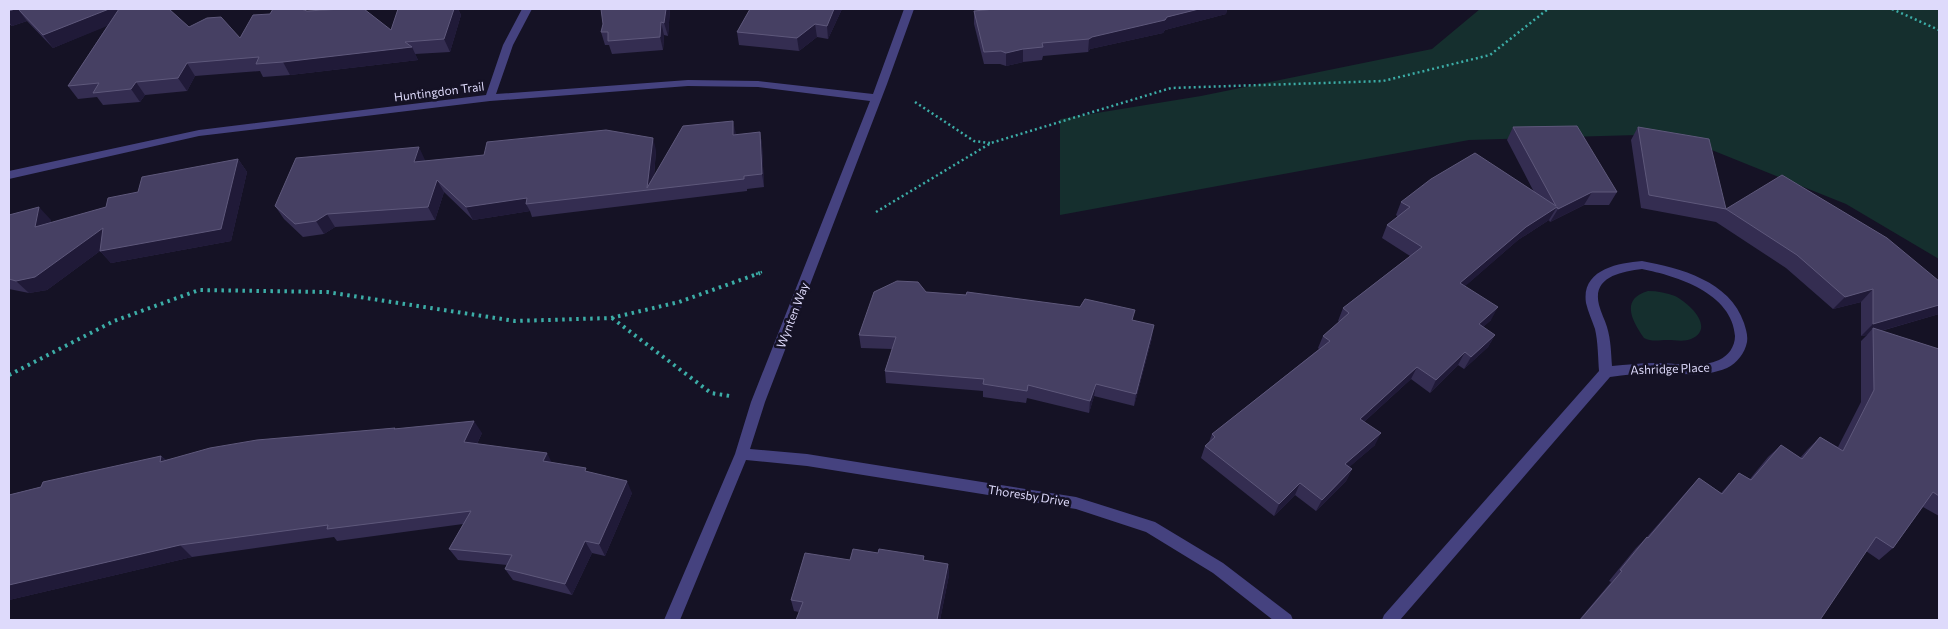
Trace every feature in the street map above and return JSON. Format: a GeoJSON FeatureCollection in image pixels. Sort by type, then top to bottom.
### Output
{"type":"FeatureCollection","features":[{"type":"Feature","properties":{"kind":"street"},"geometry":{"type":"LineString","coordinates":[[490,98],[508,45],[527,9]]}},
{"type":"Feature","properties":{"kind":"street","name":"Wynten Way"},"geometry":{"type":"LineString","coordinates":[[672,620],[742,454],[758,402],[909,9]]}},
{"type":"Feature","properties":{"kind":"street","name":"Huntingdon Trail"},"geometry":{"type":"LineString","coordinates":[[9,174],[199,133],[490,98],[688,83],[758,84],[876,98]]}},
{"type":"Feature","properties":{"kind":"street","name":"Ashridge Place"},"geometry":{"type":"LineString","coordinates":[[1649,266],[1688,277],[1710,290],[1728,305],[1739,322],[1742,339],[1737,354],[1722,364],[1702,369],[1654,368],[1606,372],[1602,333],[1592,298],[1594,284],[1605,273],[1621,267],[1649,266]]}},
{"type":"Feature","properties":{"kind":"street"},"geometry":{"type":"LineString","coordinates":[[1390,620],[1606,372]]}},
{"type":"Feature","properties":{"kind":"street","name":"Thoresby Drive"},"geometry":{"type":"LineString","coordinates":[[742,454],[807,460],[1076,503],[1150,527],[1218,568],[1285,620]]}},
{"type":"Feature","properties":{"kind":"path"},"geometry":{"type":"LineString","coordinates":[[876,212],[991,143],[1171,88],[1383,81],[1490,54],[1548,9]]}},
{"type":"Feature","properties":{"kind":"path"},"geometry":{"type":"LineString","coordinates":[[1892,9],[1939,30]]}},
{"type":"Feature","properties":{"kind":"path"},"geometry":{"type":"LineString","coordinates":[[915,102],[974,141],[991,143]]}},
{"type":"Feature","properties":{"kind":"path"},"geometry":{"type":"LineString","coordinates":[[9,375],[114,321],[199,290],[327,292],[515,321],[611,318],[679,302],[762,272]]}},
{"type":"Feature","properties":{"kind":"path"},"geometry":{"type":"LineString","coordinates":[[611,318],[658,351],[711,393],[758,402]]}},
{"type":"Feature","properties":{"kind":"green space"},"geometry":{"type":"Polygon","coordinates":[[[1480,9],[1939,9],[1939,259],[1846,204],[1672,134],[1469,140],[1060,215],[1060,119],[1201,96],[1432,49],[1480,9]]]}},
{"type":"Feature","properties":{"kind":"green space"},"geometry":{"type":"Polygon","coordinates":[[[1648,291],[1675,296],[1687,304],[1701,322],[1701,329],[1698,334],[1691,339],[1682,341],[1644,338],[1633,318],[1631,305],[1634,299],[1648,291]]]}},
{"type":"Feature","properties":{"kind":"building"},"geometry":{"type":"Polygon","coordinates":[[[18,9],[109,9],[43,35],[18,9]]]}},
{"type":"Feature","properties":{"kind":"building"},"geometry":{"type":"Polygon","coordinates":[[[119,9],[169,9],[189,27],[207,18],[221,17],[240,38],[253,15],[270,14],[273,9],[301,9],[307,11],[364,9],[391,30],[398,9],[454,9],[444,39],[405,42],[412,47],[256,64],[259,57],[187,63],[178,78],[136,82],[131,89],[93,93],[99,83],[68,86],[119,9]]]}},
{"type":"Feature","properties":{"kind":"building"},"geometry":{"type":"Polygon","coordinates":[[[601,9],[666,9],[664,23],[661,22],[660,37],[608,41],[608,32],[601,32],[603,24],[601,9]]]}},
{"type":"Feature","properties":{"kind":"building"},"geometry":{"type":"Polygon","coordinates":[[[750,9],[834,9],[827,26],[815,24],[797,38],[737,32],[750,9]]]}},
{"type":"Feature","properties":{"kind":"building"},"geometry":{"type":"Polygon","coordinates":[[[995,9],[1199,9],[1167,17],[1165,20],[1089,39],[1042,43],[1043,47],[1006,53],[1001,51],[984,52],[974,11],[995,9]]]}},
{"type":"Feature","properties":{"kind":"building"},"geometry":{"type":"Polygon","coordinates":[[[733,121],[733,135],[760,132],[762,174],[744,176],[744,179],[526,204],[527,198],[466,207],[437,180],[428,207],[327,214],[316,221],[295,224],[275,206],[296,158],[419,147],[414,162],[484,155],[487,142],[606,130],[653,138],[647,188],[683,126],[733,121]]]}},
{"type":"Feature","properties":{"kind":"building"},"geometry":{"type":"Polygon","coordinates":[[[1577,126],[1617,192],[1592,192],[1558,209],[1557,207],[1526,227],[1460,283],[1498,307],[1479,324],[1495,335],[1471,357],[1465,352],[1436,380],[1417,367],[1360,419],[1381,433],[1345,464],[1352,469],[1322,500],[1300,483],[1279,504],[1205,446],[1215,437],[1212,434],[1330,341],[1323,336],[1349,313],[1343,308],[1422,247],[1387,225],[1410,207],[1401,202],[1431,179],[1475,153],[1556,206],[1513,127],[1577,126]]]}},
{"type":"Feature","properties":{"kind":"building"},"geometry":{"type":"Polygon","coordinates":[[[1638,127],[1709,139],[1726,209],[1649,195],[1638,127]]]}},
{"type":"Feature","properties":{"kind":"building"},"geometry":{"type":"Polygon","coordinates":[[[238,159],[221,229],[100,251],[103,228],[35,277],[16,281],[9,279],[9,215],[39,207],[35,227],[106,207],[108,198],[138,192],[142,177],[238,159]]]}},
{"type":"Feature","properties":{"kind":"building"},"geometry":{"type":"Polygon","coordinates":[[[1782,175],[1887,238],[1939,281],[1939,305],[1873,324],[1873,289],[1845,297],[1797,255],[1726,209],[1782,175]]]}},
{"type":"Feature","properties":{"kind":"building"},"geometry":{"type":"Polygon","coordinates":[[[897,281],[918,282],[926,292],[966,295],[967,292],[1080,307],[1085,299],[1135,310],[1132,320],[1154,325],[1136,394],[1096,384],[1090,401],[1028,385],[1027,391],[983,384],[984,379],[885,371],[896,337],[859,335],[874,292],[897,281]]]}},
{"type":"Feature","properties":{"kind":"building"},"geometry":{"type":"Polygon","coordinates":[[[1873,328],[1939,349],[1939,496],[1933,492],[1893,548],[1876,537],[1820,620],[1580,620],[1622,571],[1620,570],[1647,537],[1699,478],[1722,494],[1739,473],[1751,480],[1781,445],[1802,459],[1820,437],[1843,451],[1874,390],[1873,328]]]}},
{"type":"Feature","properties":{"kind":"building"},"geometry":{"type":"Polygon","coordinates":[[[474,421],[464,442],[547,453],[543,461],[586,468],[585,471],[627,481],[599,544],[585,541],[565,584],[505,569],[512,555],[449,549],[471,511],[327,529],[328,525],[180,545],[9,585],[9,495],[41,487],[43,482],[161,456],[160,462],[210,448],[257,440],[474,421]]]}},
{"type":"Feature","properties":{"kind":"building"},"geometry":{"type":"Polygon","coordinates":[[[853,549],[878,553],[879,549],[924,556],[923,560],[948,564],[937,620],[796,620],[803,602],[791,600],[805,553],[850,560],[853,549]]]}}]}
